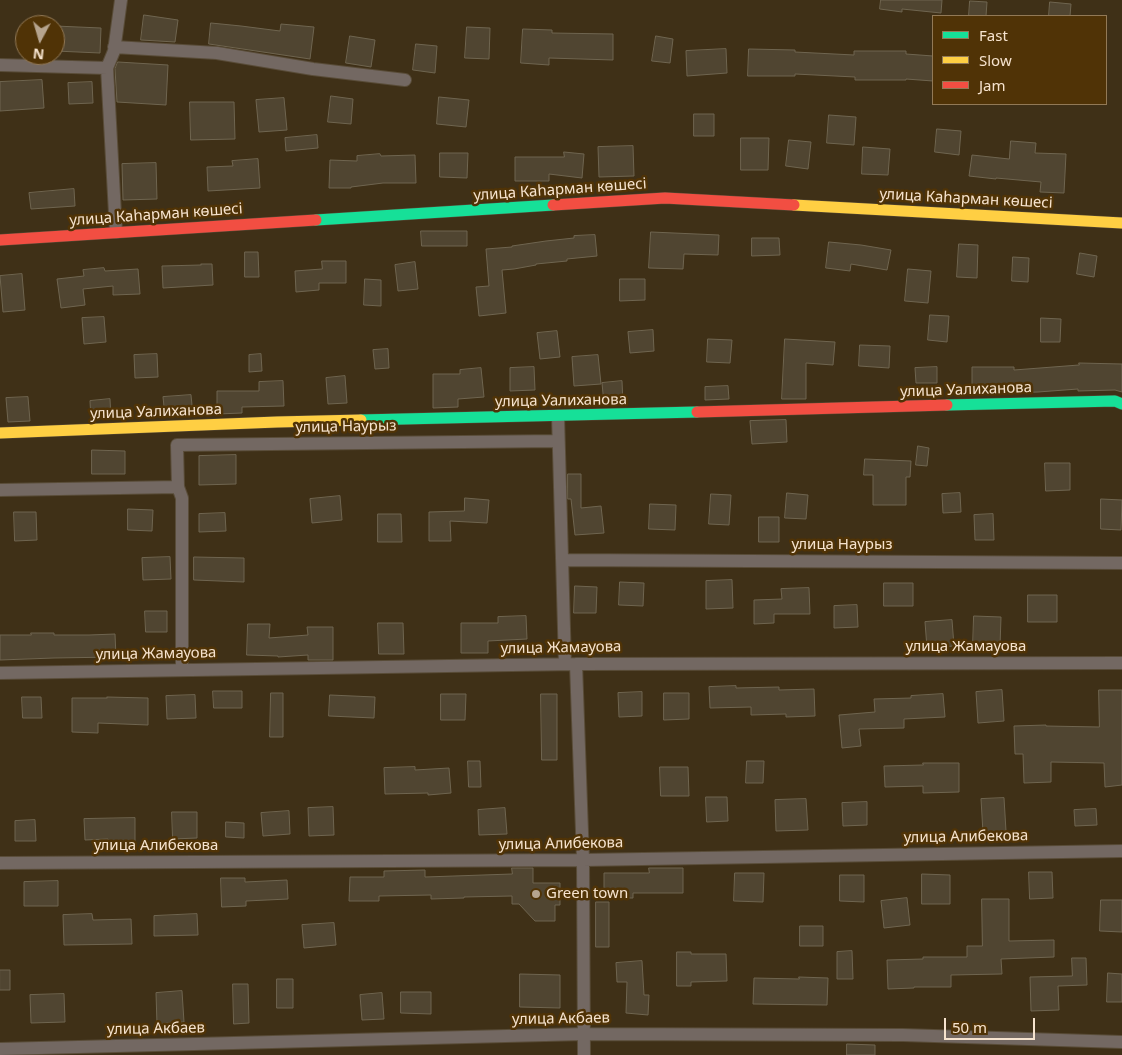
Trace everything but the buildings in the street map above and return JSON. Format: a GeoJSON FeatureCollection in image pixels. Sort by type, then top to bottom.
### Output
{"type":"FeatureCollection","features":[{"type":"Feature","properties":{"kind":"street"},"geometry":{"type":"LineString","coordinates":[[116,232],[107,68],[114,47],[122,0]]}},
{"type":"Feature","properties":{"kind":"street"},"geometry":{"type":"LineString","coordinates":[[114,47],[216,53],[313,69],[406,80]]}},
{"type":"Feature","properties":{"kind":"street"},"geometry":{"type":"LineString","coordinates":[[0,65],[107,68]]}},
{"type":"Feature","properties":{"kind":"street","name":"улица Каһарман көшесі"},"geometry":{"type":"LineString","coordinates":[[0,240],[665,198],[1122,223]]}},
{"type":"Feature","properties":{"kind":"street","name":"улица Уалиханова"},"geometry":{"type":"LineString","coordinates":[[0,434],[277,422],[1115,401],[1122,404]]}},
{"type":"Feature","properties":{"kind":"street"},"geometry":{"type":"LineString","coordinates":[[558,416],[563,560],[583,860],[584,1055]]}},
{"type":"Feature","properties":{"kind":"street","name":"улица Наурыз"},"geometry":{"type":"LineString","coordinates":[[182,670],[182,498],[178,487],[177,445],[558,441]]}},
{"type":"Feature","properties":{"kind":"street"},"geometry":{"type":"LineString","coordinates":[[0,490],[178,487]]}},
{"type":"Feature","properties":{"kind":"street","name":"улица Наурыз"},"geometry":{"type":"LineString","coordinates":[[563,560],[1122,563]]}},
{"type":"Feature","properties":{"kind":"street","name":"улица Жамауова"},"geometry":{"type":"LineString","coordinates":[[0,673],[571,664],[1122,663]]}},
{"type":"Feature","properties":{"kind":"street","name":"улица Алибекова"},"geometry":{"type":"LineString","coordinates":[[0,863],[583,860],[1122,850]]}},
{"type":"Feature","properties":{"kind":"street","name":"улица Акбаев"},"geometry":{"type":"LineString","coordinates":[[0,1049],[584,1034],[903,1035],[1122,1042]]}},
{"type":"Feature","properties":{"kind":"traffic: fast"},"geometry":{"type":"LineString","coordinates":[[316,220],[553,205]]}},
{"type":"Feature","properties":{"kind":"traffic: fast"},"geometry":{"type":"LineString","coordinates":[[947,405],[1115,401],[1122,404]]}},
{"type":"Feature","properties":{"kind":"traffic: fast"},"geometry":{"type":"LineString","coordinates":[[361,420],[697,412]]}},
{"type":"Feature","properties":{"kind":"traffic: slow"},"geometry":{"type":"LineString","coordinates":[[794,205],[1122,223]]}},
{"type":"Feature","properties":{"kind":"traffic: slow"},"geometry":{"type":"LineString","coordinates":[[0,433],[361,420]]}},
{"type":"Feature","properties":{"kind":"traffic: jam"},"geometry":{"type":"LineString","coordinates":[[553,205],[665,198],[794,205]]}},
{"type":"Feature","properties":{"kind":"traffic: jam"},"geometry":{"type":"LineString","coordinates":[[0,240],[316,220]]}},
{"type":"Feature","properties":{"kind":"traffic: jam"},"geometry":{"type":"LineString","coordinates":[[697,412],[947,405]]}},
{"type":"Feature","properties":{"kind":"place","name":"Green town"},"geometry":{"type":"Point","coordinates":[536,894]}}]}
